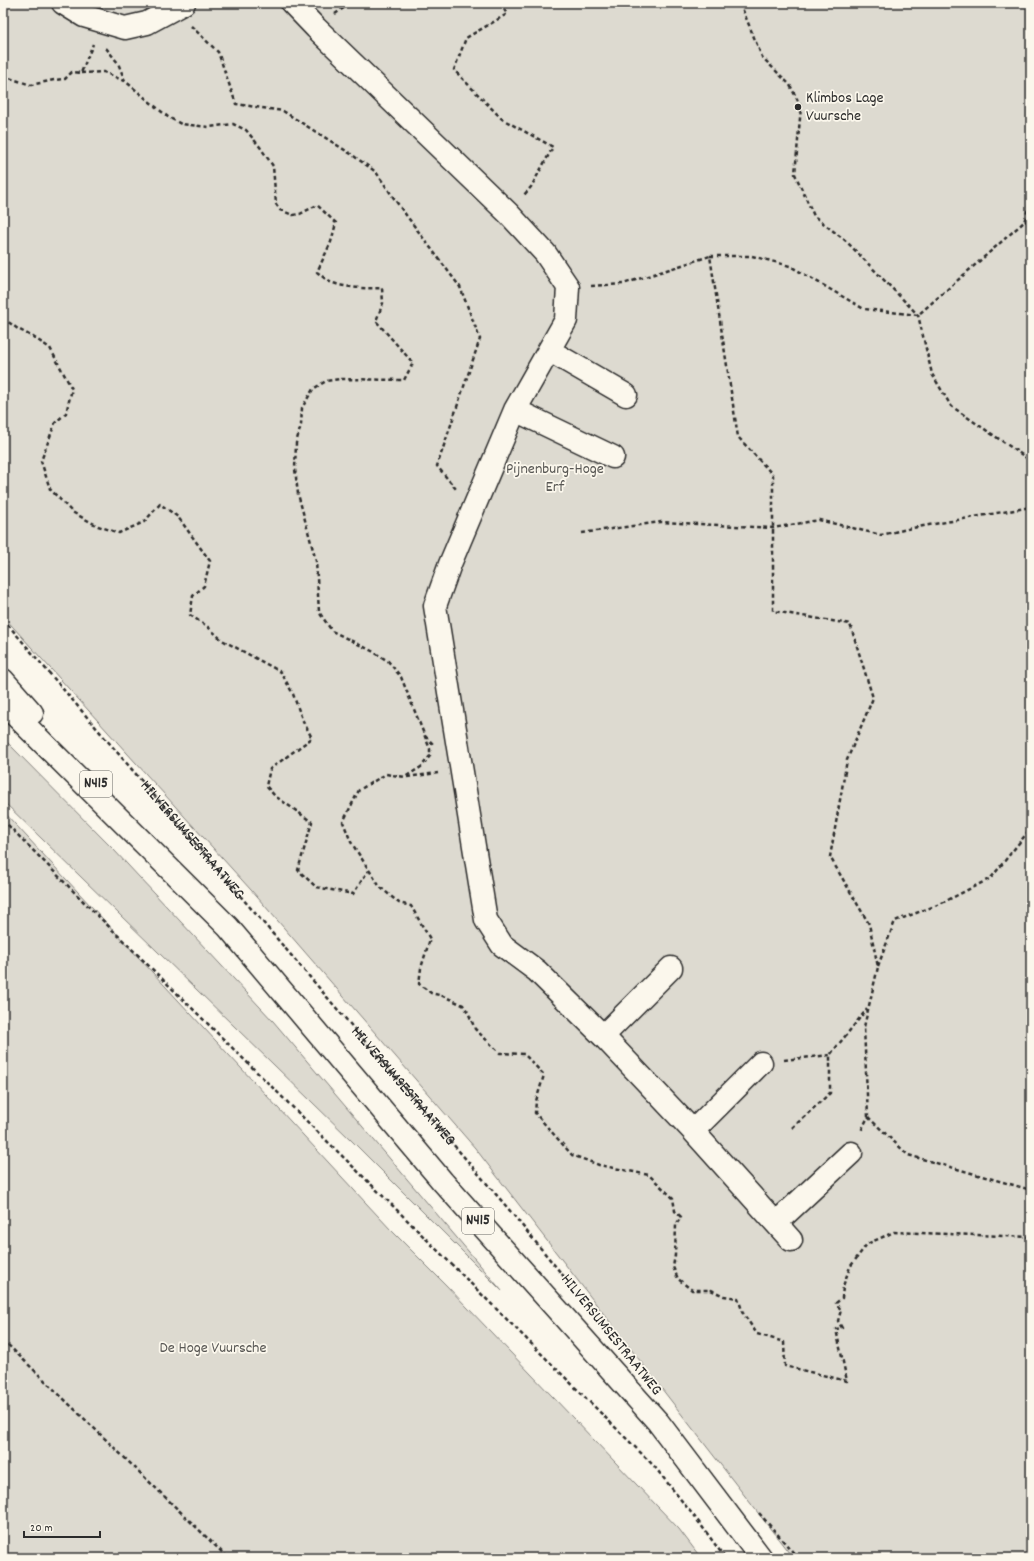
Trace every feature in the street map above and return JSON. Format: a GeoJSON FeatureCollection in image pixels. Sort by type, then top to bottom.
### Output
{"type":"FeatureCollection","features":[{"type":"Feature","properties":{"kind":"main road"},"geometry":{"type":"LineString","coordinates":[[63,3],[84,16],[125,28],[147,23],[180,6]]}},
{"type":"Feature","properties":{"kind":"main road"},"geometry":{"type":"LineString","coordinates":[[292,3],[508,213],[545,253],[568,287],[566,320],[550,351],[515,410],[450,564],[435,606],[486,920],[502,945],[537,971],[603,1036],[777,1222],[791,1240]]}},
{"type":"Feature","properties":{"kind":"main road"},"geometry":{"type":"LineString","coordinates":[[550,351],[626,395]]}},
{"type":"Feature","properties":{"kind":"main road"},"geometry":{"type":"LineString","coordinates":[[515,410],[613,457]]}},
{"type":"Feature","properties":{"kind":"main road","name":"HILVERSUMSESTRAATWEG"},"geometry":{"type":"LineString","coordinates":[[3,680],[190,888]]}},
{"type":"Feature","properties":{"kind":"main road","name":"HILVERSUMSESTRAATWEG"},"geometry":{"type":"LineString","coordinates":[[3,703],[228,927],[443,1182],[658,1422],[761,1558]]}},
{"type":"Feature","properties":{"kind":"main road"},"geometry":{"type":"LineString","coordinates":[[603,1036],[671,968]]}},
{"type":"Feature","properties":{"kind":"main road"},"geometry":{"type":"LineString","coordinates":[[693,1131],[761,1063]]}},
{"type":"Feature","properties":{"kind":"main road"},"geometry":{"type":"LineString","coordinates":[[777,1222],[851,1153]]}},
{"type":"Feature","properties":{"kind":"path"},"geometry":{"type":"LineString","coordinates":[[500,3],[507,14],[466,38],[454,70],[502,119],[554,147],[531,187],[508,213]]}},
{"type":"Feature","properties":{"kind":"path"},"geometry":{"type":"LineString","coordinates":[[740,3],[762,57],[790,85],[801,107],[795,174],[814,216],[846,241],[918,315],[932,374],[951,406],[1031,461]]}},
{"type":"Feature","properties":{"kind":"path"},"geometry":{"type":"LineString","coordinates":[[180,6],[192,27],[218,52],[236,104],[283,111],[351,154],[376,172],[400,207],[460,287],[480,339],[437,466],[454,488],[476,503]]}},
{"type":"Feature","properties":{"kind":"path"},"geometry":{"type":"LineString","coordinates":[[81,73],[95,38]]}},
{"type":"Feature","properties":{"kind":"path"},"geometry":{"type":"LineString","coordinates":[[105,47],[118,63],[125,81]]}},
{"type":"Feature","properties":{"kind":"path"},"geometry":{"type":"LineString","coordinates":[[3,76],[31,85],[64,79],[72,72],[104,72],[125,81],[168,117],[181,124],[209,127],[233,124],[246,130],[273,166],[276,204],[280,210],[293,214],[300,214],[317,205],[336,223],[331,242],[317,272],[329,281],[342,285],[369,289],[382,288],[383,303],[376,321],[413,363],[404,380],[340,380],[326,382],[313,389],[302,408],[301,425],[296,443],[295,469],[298,494],[316,561],[319,612],[332,631],[372,651],[388,661],[401,677],[430,749],[430,756],[421,767],[405,777]]}},
{"type":"Feature","properties":{"kind":"path"},"geometry":{"type":"LineString","coordinates":[[1024,222],[1031,200]]}},
{"type":"Feature","properties":{"kind":"path"},"geometry":{"type":"LineString","coordinates":[[568,287],[623,284],[710,256],[752,256],[790,266],[864,309],[918,315],[1024,222],[1031,218]]}},
{"type":"Feature","properties":{"kind":"path"},"geometry":{"type":"LineString","coordinates":[[710,256],[738,437],[773,475],[773,612],[850,624],[873,698],[847,760],[830,857],[869,924],[878,967]]}},
{"type":"Feature","properties":{"kind":"path"},"geometry":{"type":"LineString","coordinates":[[3,318],[18,329],[50,348],[72,389],[66,412],[55,423],[41,461],[50,489],[72,512],[98,526],[119,533],[144,522],[160,504],[178,517],[188,533],[210,561],[204,586],[193,596],[190,615],[208,627],[222,640],[281,672],[312,738],[270,769],[266,786],[275,796],[312,822],[298,870],[316,887],[353,894],[368,871]]}},
{"type":"Feature","properties":{"kind":"path"},"geometry":{"type":"LineString","coordinates":[[582,533],[661,522],[773,528],[819,520],[881,535],[1031,507]]}},
{"type":"Feature","properties":{"kind":"path","name":"HILVERSUMSESTRAATWEG"},"geometry":{"type":"LineString","coordinates":[[3,620],[485,1182],[571,1286]]}},
{"type":"Feature","properties":{"kind":"path"},"geometry":{"type":"LineString","coordinates":[[461,769],[405,777],[386,774],[359,790],[343,822],[351,842],[368,871],[380,887],[399,903],[411,906],[430,939],[421,968],[419,984],[431,993],[443,996],[462,1005],[468,1012],[475,1029],[500,1053],[524,1054],[544,1075],[536,1101],[535,1113],[572,1155],[599,1165],[650,1175],[673,1198],[675,1211],[681,1217],[676,1225],[673,1267],[678,1279],[692,1290],[711,1290],[724,1296],[738,1298],[743,1313],[757,1334],[784,1342],[785,1366],[847,1381],[836,1329],[842,1328],[838,1322],[841,1310],[836,1303],[842,1298],[843,1286],[850,1267],[867,1244],[894,1232],[1031,1237]]}},
{"type":"Feature","properties":{"kind":"path"},"geometry":{"type":"LineString","coordinates":[[3,820],[654,1466],[725,1558]]}},
{"type":"Feature","properties":{"kind":"path"},"geometry":{"type":"LineString","coordinates":[[851,1153],[868,1118],[864,1028],[878,967],[895,921],[940,904],[991,878],[1031,828]]}},
{"type":"Feature","properties":{"kind":"path"},"geometry":{"type":"LineString","coordinates":[[792,1128],[830,1093],[830,1055],[868,1008]]}},
{"type":"Feature","properties":{"kind":"path"},"geometry":{"type":"LineString","coordinates":[[761,1063],[830,1055]]}},
{"type":"Feature","properties":{"kind":"path"},"geometry":{"type":"LineString","coordinates":[[868,1118],[908,1155],[1031,1190]]}},
{"type":"Feature","properties":{"kind":"path"},"geometry":{"type":"LineString","coordinates":[[3,1340],[228,1558]]}},
{"type":"Feature","properties":{"kind":"path"},"geometry":{"type":"LineString","coordinates":[[757,1510],[798,1558]]}},
{"type":"Feature","properties":{"kind":"green space","name":"Pijnenburg-Hoge Erf"},"geometry":{"type":"Polygon","coordinates":[[[3,3],[1031,3],[1031,1558],[793,1558],[475,1148],[251,890],[3,616],[3,3]]]}},
{"type":"Feature","properties":{"kind":"green space"},"geometry":{"type":"Polygon","coordinates":[[[3,738],[114,850],[273,1021],[502,1291],[351,1140],[3,801],[3,738]]]}},
{"type":"Feature","properties":{"kind":"green space","name":"De Hoge Vuursche"},"geometry":{"type":"Polygon","coordinates":[[[3,811],[391,1230],[446,1285],[679,1529],[701,1558],[3,1558],[3,811]]]}},
{"type":"Feature","properties":{"kind":"place","name":"Klimbos Lage Vuursche"},"geometry":{"type":"Point","coordinates":[798,107]}}]}
